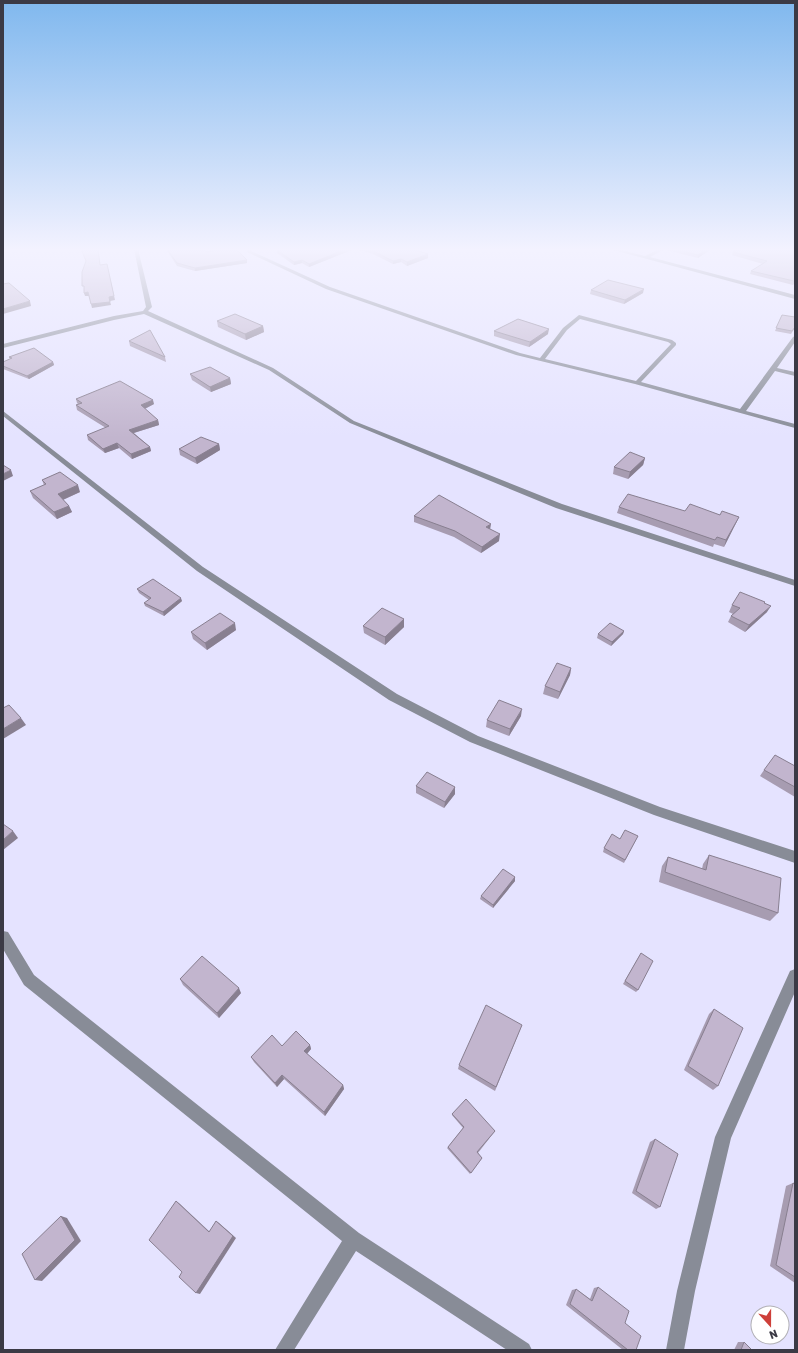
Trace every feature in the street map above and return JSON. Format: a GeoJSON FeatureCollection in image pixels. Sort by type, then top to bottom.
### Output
{"type":"FeatureCollection","features":[{"type":"Feature","properties":{"kind":"street"},"geometry":{"type":"LineString","coordinates":[[3,346],[114,318],[144,312]]}},
{"type":"Feature","properties":{"kind":"street"},"geometry":{"type":"LineString","coordinates":[[145,312],[271,369],[352,422],[559,506],[795,583]]}},
{"type":"Feature","properties":{"kind":"street"},"geometry":{"type":"LineString","coordinates":[[397,312],[518,354],[637,383],[795,426]]}},
{"type":"Feature","properties":{"kind":"street"},"geometry":{"type":"LineString","coordinates":[[542,359],[565,329],[579,317],[670,341],[674,344],[637,383]]}},
{"type":"Feature","properties":{"kind":"street"},"geometry":{"type":"LineString","coordinates":[[742,412],[795,338]]}},
{"type":"Feature","properties":{"kind":"street"},"geometry":{"type":"LineString","coordinates":[[773,369],[795,374]]}},
{"type":"Feature","properties":{"kind":"street"},"geometry":{"type":"LineString","coordinates":[[3,413],[200,569],[393,697],[474,739],[658,811],[795,857]]}},
{"type":"Feature","properties":{"kind":"street"},"geometry":{"type":"LineString","coordinates":[[3,937],[29,980],[353,1239],[523,1350]]}},
{"type":"Feature","properties":{"kind":"street"},"geometry":{"type":"LineString","coordinates":[[675,1350],[686,1291],[723,1137],[795,976]]}},
{"type":"Feature","properties":{"kind":"street"},"geometry":{"type":"LineString","coordinates":[[284,1350],[353,1239]]}},
{"type":"Feature","properties":{"kind":"building"},"geometry":{"type":"Polygon","coordinates":[[[235,314],[263,326],[245,334],[217,321],[235,314]]]}},
{"type":"Feature","properties":{"kind":"building"},"geometry":{"type":"Polygon","coordinates":[[[782,315],[795,317],[795,327],[792,331],[776,328],[782,315]]]}},
{"type":"Feature","properties":{"kind":"building"},"geometry":{"type":"Polygon","coordinates":[[[518,319],[549,329],[530,342],[494,331],[518,319]]]}},
{"type":"Feature","properties":{"kind":"building"},"geometry":{"type":"Polygon","coordinates":[[[150,330],[165,357],[129,341],[150,330]]]}},
{"type":"Feature","properties":{"kind":"building"},"geometry":{"type":"Polygon","coordinates":[[[34,348],[53,362],[27,376],[3,366],[3,362],[12,358],[9,357],[34,348]]]}},
{"type":"Feature","properties":{"kind":"building"},"geometry":{"type":"Polygon","coordinates":[[[210,367],[230,378],[210,387],[190,374],[210,367]]]}},
{"type":"Feature","properties":{"kind":"building"},"geometry":{"type":"Polygon","coordinates":[[[120,381],[153,400],[141,405],[158,420],[129,430],[150,447],[131,454],[117,443],[103,449],[87,435],[109,426],[76,405],[82,403],[76,399],[120,381]]]}},
{"type":"Feature","properties":{"kind":"building"},"geometry":{"type":"Polygon","coordinates":[[[201,437],[219,444],[195,458],[179,449],[201,437]]]}},
{"type":"Feature","properties":{"kind":"building"},"geometry":{"type":"Polygon","coordinates":[[[630,452],[645,458],[630,472],[614,467],[630,452]]]}},
{"type":"Feature","properties":{"kind":"building"},"geometry":{"type":"Polygon","coordinates":[[[3,465],[11,470],[3,474],[3,465]]]}},
{"type":"Feature","properties":{"kind":"building"},"geometry":{"type":"Polygon","coordinates":[[[60,472],[78,485],[58,494],[69,506],[54,512],[30,491],[46,484],[42,480],[60,472]]]}},
{"type":"Feature","properties":{"kind":"building"},"geometry":{"type":"Polygon","coordinates":[[[628,494],[685,511],[690,504],[720,515],[722,511],[739,517],[726,540],[717,537],[715,540],[619,507],[628,494]]]}},
{"type":"Feature","properties":{"kind":"building"},"geometry":{"type":"Polygon","coordinates":[[[439,495],[491,524],[486,527],[500,534],[482,547],[455,531],[414,516],[439,495]]]}},
{"type":"Feature","properties":{"kind":"building"},"geometry":{"type":"Polygon","coordinates":[[[153,579],[181,598],[163,612],[144,603],[151,598],[137,589],[153,579]]]}},
{"type":"Feature","properties":{"kind":"building"},"geometry":{"type":"Polygon","coordinates":[[[740,592],[771,606],[749,625],[731,616],[740,608],[732,605],[740,592]]]}},
{"type":"Feature","properties":{"kind":"building"},"geometry":{"type":"Polygon","coordinates":[[[382,608],[404,619],[385,637],[363,626],[382,608]]]}},
{"type":"Feature","properties":{"kind":"building"},"geometry":{"type":"Polygon","coordinates":[[[220,613],[235,623],[205,643],[191,632],[220,613]]]}},
{"type":"Feature","properties":{"kind":"building"},"geometry":{"type":"Polygon","coordinates":[[[610,623],[624,631],[612,642],[598,634],[610,623]]]}},
{"type":"Feature","properties":{"kind":"building"},"geometry":{"type":"Polygon","coordinates":[[[557,663],[571,668],[560,692],[545,686],[557,663]]]}},
{"type":"Feature","properties":{"kind":"building"},"geometry":{"type":"Polygon","coordinates":[[[499,700],[522,709],[510,729],[487,720],[499,700]]]}},
{"type":"Feature","properties":{"kind":"building"},"geometry":{"type":"Polygon","coordinates":[[[9,705],[21,718],[3,729],[3,708],[9,705]]]}},
{"type":"Feature","properties":{"kind":"building"},"geometry":{"type":"Polygon","coordinates":[[[775,755],[795,766],[795,787],[764,770],[775,755]]]}},
{"type":"Feature","properties":{"kind":"building"},"geometry":{"type":"Polygon","coordinates":[[[427,772],[455,787],[445,802],[416,786],[427,772]]]}},
{"type":"Feature","properties":{"kind":"building"},"geometry":{"type":"Polygon","coordinates":[[[3,824],[13,831],[3,840],[3,824]]]}},
{"type":"Feature","properties":{"kind":"building"},"geometry":{"type":"Polygon","coordinates":[[[625,830],[638,836],[625,860],[604,848],[612,834],[620,839],[625,830]]]}},
{"type":"Feature","properties":{"kind":"building"},"geometry":{"type":"Polygon","coordinates":[[[709,855],[781,878],[778,913],[665,872],[668,857],[706,870],[709,855]]]}},
{"type":"Feature","properties":{"kind":"building"},"geometry":{"type":"Polygon","coordinates":[[[503,869],[515,877],[493,905],[481,896],[503,869]]]}},
{"type":"Feature","properties":{"kind":"building"},"geometry":{"type":"Polygon","coordinates":[[[641,953],[653,961],[638,990],[625,981],[641,953]]]}},
{"type":"Feature","properties":{"kind":"building"},"geometry":{"type":"Polygon","coordinates":[[[202,956],[239,988],[217,1013],[180,979],[202,956]]]}},
{"type":"Feature","properties":{"kind":"building"},"geometry":{"type":"Polygon","coordinates":[[[486,1005],[522,1025],[496,1087],[459,1065],[486,1005]]]}},
{"type":"Feature","properties":{"kind":"building"},"geometry":{"type":"Polygon","coordinates":[[[714,1009],[743,1028],[718,1086],[688,1066],[714,1009]]]}},
{"type":"Feature","properties":{"kind":"building"},"geometry":{"type":"Polygon","coordinates":[[[296,1031],[310,1045],[304,1051],[343,1085],[324,1112],[282,1075],[275,1083],[251,1057],[272,1035],[282,1046],[296,1031]]]}},
{"type":"Feature","properties":{"kind":"building"},"geometry":{"type":"Polygon","coordinates":[[[466,1099],[495,1131],[477,1152],[482,1158],[471,1173],[448,1147],[464,1127],[452,1114],[466,1099]]]}},
{"type":"Feature","properties":{"kind":"building"},"geometry":{"type":"Polygon","coordinates":[[[655,1139],[678,1154],[660,1207],[636,1191],[655,1139]]]}},
{"type":"Feature","properties":{"kind":"building"},"geometry":{"type":"Polygon","coordinates":[[[793,1183],[795,1184],[795,1277],[776,1265],[793,1183]]]}},
{"type":"Feature","properties":{"kind":"building"},"geometry":{"type":"Polygon","coordinates":[[[176,1201],[209,1232],[216,1221],[233,1236],[196,1293],[179,1277],[182,1272],[149,1240],[176,1201]]]}},
{"type":"Feature","properties":{"kind":"building"},"geometry":{"type":"Polygon","coordinates":[[[61,1216],[75,1240],[35,1280],[22,1254],[61,1216]]]}},
{"type":"Feature","properties":{"kind":"building"},"geometry":{"type":"Polygon","coordinates":[[[598,1287],[629,1311],[625,1323],[641,1336],[636,1350],[628,1350],[570,1304],[576,1289],[592,1301],[598,1287]]]}},
{"type":"Feature","properties":{"kind":"building"},"geometry":{"type":"Polygon","coordinates":[[[744,1342],[752,1350],[741,1350],[744,1342]]]}}]}
